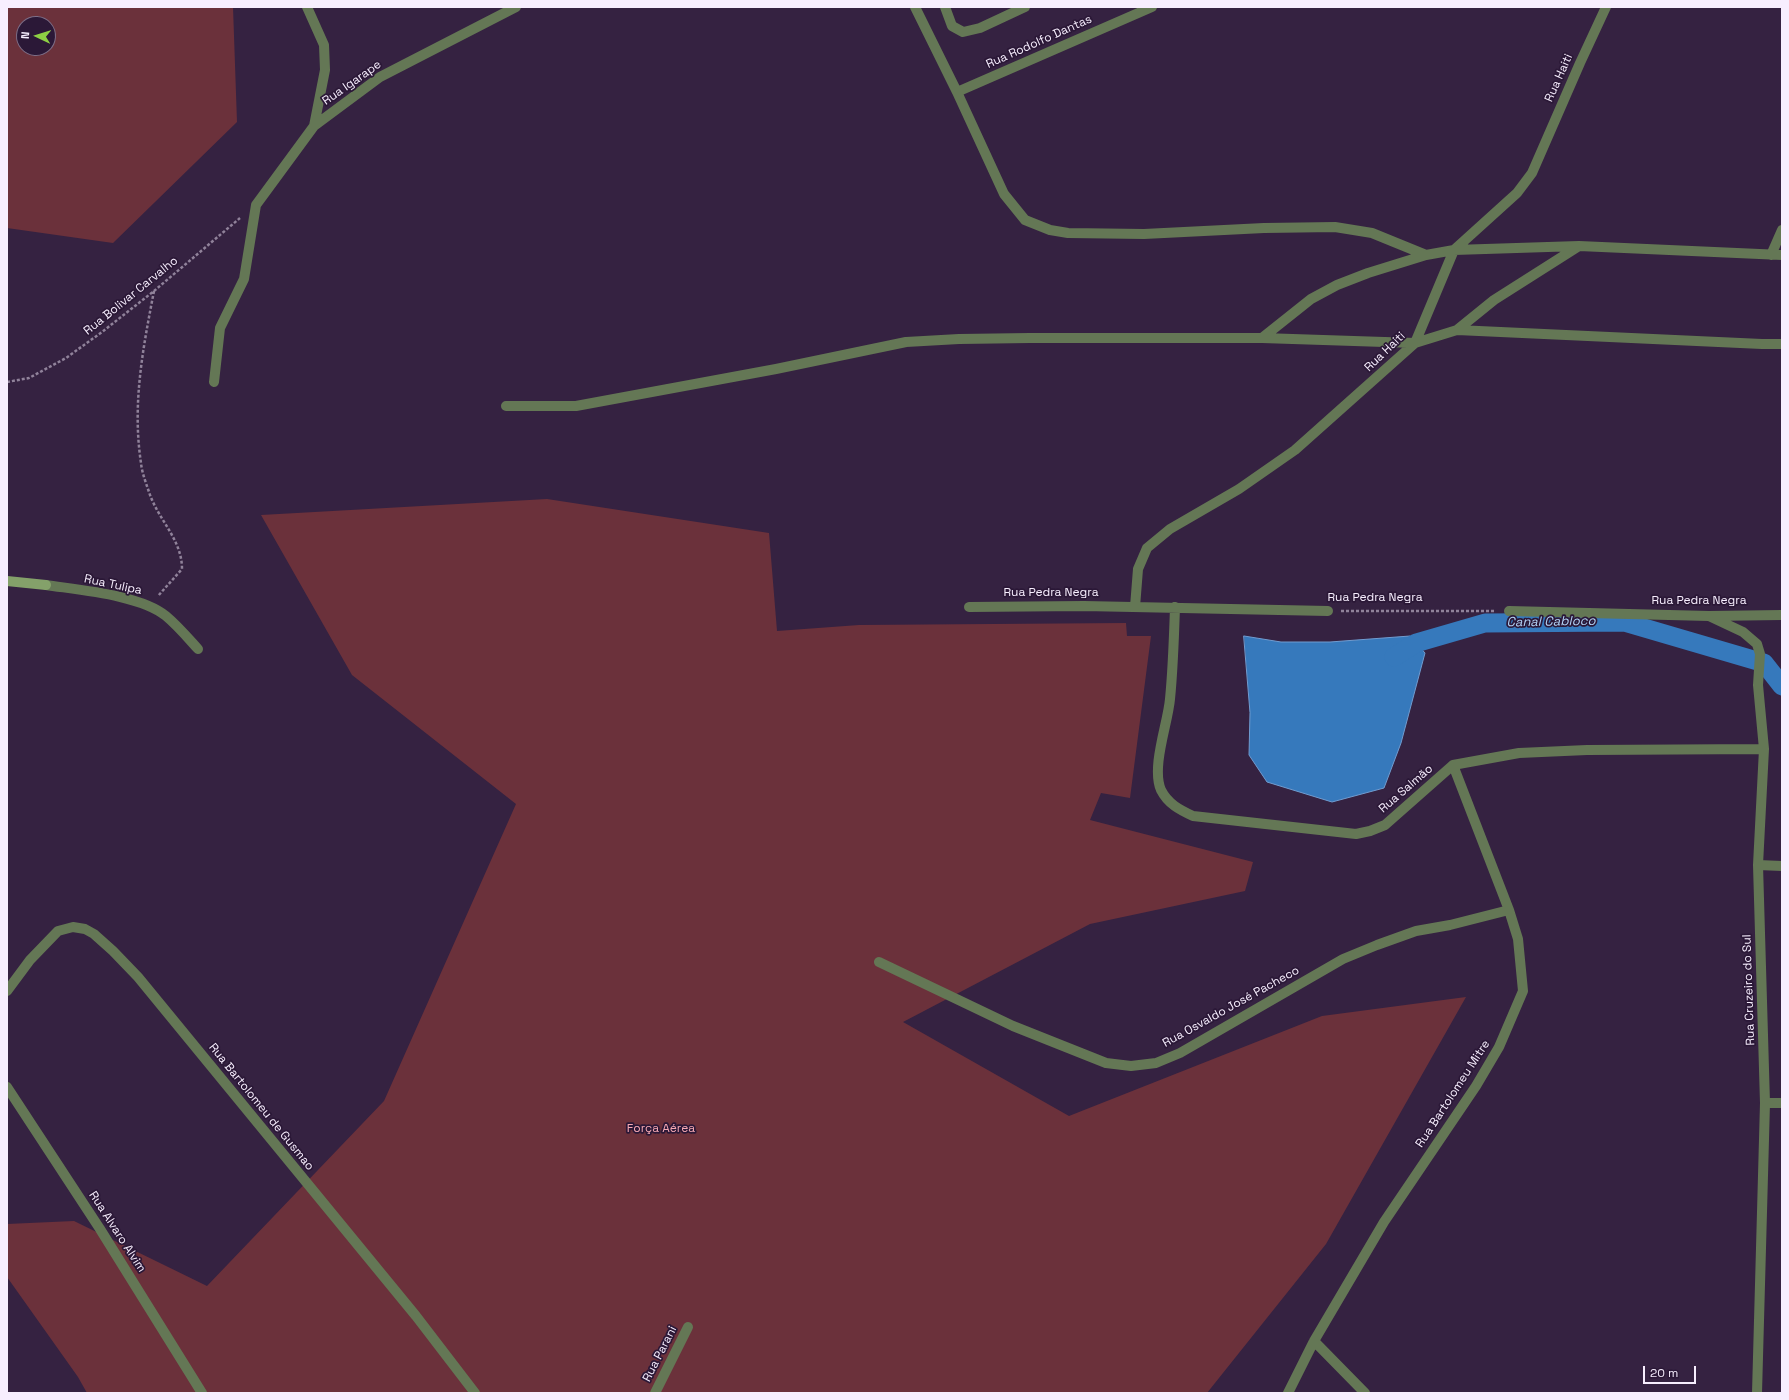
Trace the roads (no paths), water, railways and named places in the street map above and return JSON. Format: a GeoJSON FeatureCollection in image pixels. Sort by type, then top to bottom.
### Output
{"type":"FeatureCollection","features":[{"type":"Feature","properties":{"kind":"main road","name":"Rua Tulipa"},"geometry":{"type":"LineString","coordinates":[[7,580],[46,585]]}},
{"type":"Feature","properties":{"kind":"street"},"geometry":{"type":"LineString","coordinates":[[307,7],[324,45],[325,70],[314,126]]}},
{"type":"Feature","properties":{"kind":"street","name":"Rua Igarape"},"geometry":{"type":"LineString","coordinates":[[214,382],[220,328],[244,279],[256,205],[314,126],[380,77],[516,7]]}},
{"type":"Feature","properties":{"kind":"street"},"geometry":{"type":"LineString","coordinates":[[914,7],[957,92],[1004,194],[1024,220],[1050,230],[1068,233],[1144,234],[1264,228],[1335,228],[1372,233],[1426,255]]}},
{"type":"Feature","properties":{"kind":"street"},"geometry":{"type":"LineString","coordinates":[[945,7],[952,26],[963,32],[980,28],[1025,7]]}},
{"type":"Feature","properties":{"kind":"street","name":"Rua Rodolfo Dantas"},"geometry":{"type":"LineString","coordinates":[[957,92],[1152,7]]}},
{"type":"Feature","properties":{"kind":"street","name":"Rua Haiti"},"geometry":{"type":"LineString","coordinates":[[1135,608],[1138,569],[1147,548],[1170,530],[1239,489],[1295,450],[1415,343],[1454,250],[1517,193],[1532,173],[1606,7]]}},
{"type":"Feature","properties":{"kind":"street"},"geometry":{"type":"LineString","coordinates":[[1772,255],[1782,230]]}},
{"type":"Feature","properties":{"kind":"street"},"geometry":{"type":"LineString","coordinates":[[1457,330],[1494,300],[1579,246]]}},
{"type":"Feature","properties":{"kind":"street"},"geometry":{"type":"LineString","coordinates":[[1262,338],[1311,299],[1337,285],[1368,273],[1426,255],[1454,250],[1579,246],[1782,255]]}},
{"type":"Feature","properties":{"kind":"street"},"geometry":{"type":"LineString","coordinates":[[506,406],[576,406],[768,370],[906,342],[959,339],[1262,338],[1415,343],[1457,330],[1782,344]]}},
{"type":"Feature","properties":{"kind":"street","name":"Rua Tulipa"},"geometry":{"type":"LineString","coordinates":[[46,585],[125,598],[148,606],[165,615],[198,649]]}},
{"type":"Feature","properties":{"kind":"street","name":"Rua Pedra Negra"},"geometry":{"type":"LineString","coordinates":[[969,606],[1071,605],[1135,608],[1175,607],[1328,610]]}},
{"type":"Feature","properties":{"kind":"street","name":"Rua Salmão"},"geometry":{"type":"LineString","coordinates":[[1175,607],[1170,700],[1158,766],[1160,788],[1168,800],[1176,808],[1193,816],[1210,819],[1356,834],[1370,832],[1385,824],[1453,764]]}},
{"type":"Feature","properties":{"kind":"street","name":"Rua Pedra Negra"},"geometry":{"type":"LineString","coordinates":[[1508,611],[1709,616],[1782,615]]}},
{"type":"Feature","properties":{"kind":"street","name":"Rua Cruzeiro do Sul"},"geometry":{"type":"LineString","coordinates":[[1709,616],[1743,632],[1757,644],[1760,654],[1758,685],[1764,749],[1758,865],[1765,1103],[1757,1393]]}},
{"type":"Feature","properties":{"kind":"street"},"geometry":{"type":"LineString","coordinates":[[1453,764],[1527,753],[1587,750],[1764,749]]}},
{"type":"Feature","properties":{"kind":"street","name":"Rua Bartolomeu Mitre"},"geometry":{"type":"LineString","coordinates":[[1288,1393],[1314,1342],[1384,1222],[1476,1086],[1499,1048],[1523,991],[1518,939],[1510,910],[1453,764]]}},
{"type":"Feature","properties":{"kind":"street"},"geometry":{"type":"LineString","coordinates":[[1758,865],[1782,866]]}},
{"type":"Feature","properties":{"kind":"street","name":"Rua Osvaldo José Pacheco"},"geometry":{"type":"LineString","coordinates":[[879,962],[1013,1026],[1106,1063],[1131,1066],[1156,1063],[1180,1053],[1343,959],[1377,944],[1416,931],[1450,925],[1510,910]]}},
{"type":"Feature","properties":{"kind":"street","name":"Rua Bartolomeu de Gusmao"},"geometry":{"type":"LineString","coordinates":[[7,991],[30,960],[58,931],[73,927],[85,929],[99,938],[143,983],[416,1316],[475,1393]]}},
{"type":"Feature","properties":{"kind":"street","name":"Rua Alvaro Alvim"},"geometry":{"type":"LineString","coordinates":[[7,1088],[100,1229],[202,1393]]}},
{"type":"Feature","properties":{"kind":"street"},"geometry":{"type":"LineString","coordinates":[[1765,1103],[1782,1103]]}},
{"type":"Feature","properties":{"kind":"street","name":"Rua Parani"},"geometry":{"type":"LineString","coordinates":[[655,1393],[688,1326]]}},
{"type":"Feature","properties":{"kind":"street"},"geometry":{"type":"LineString","coordinates":[[1314,1342],[1365,1393]]}},
{"type":"Feature","properties":{"kind":"water"},"geometry":{"type":"Polygon","coordinates":[[[1244,636],[1281,642],[1330,642],[1410,636],[1425,653],[1401,743],[1384,788],[1332,802],[1267,782],[1249,755],[1250,713],[1244,636]]]}},
{"type":"Feature","properties":{"kind":"waterway","name":"Canal Cabloco"},"geometry":{"type":"LineString","coordinates":[[1394,657],[1416,643],[1485,623],[1624,622],[1764,663],[1782,686]]}},
{"type":"Feature","properties":{"kind":"park label","name":"Força Aérea"},"geometry":{"type":"Point","coordinates":[661,1129]}}]}
